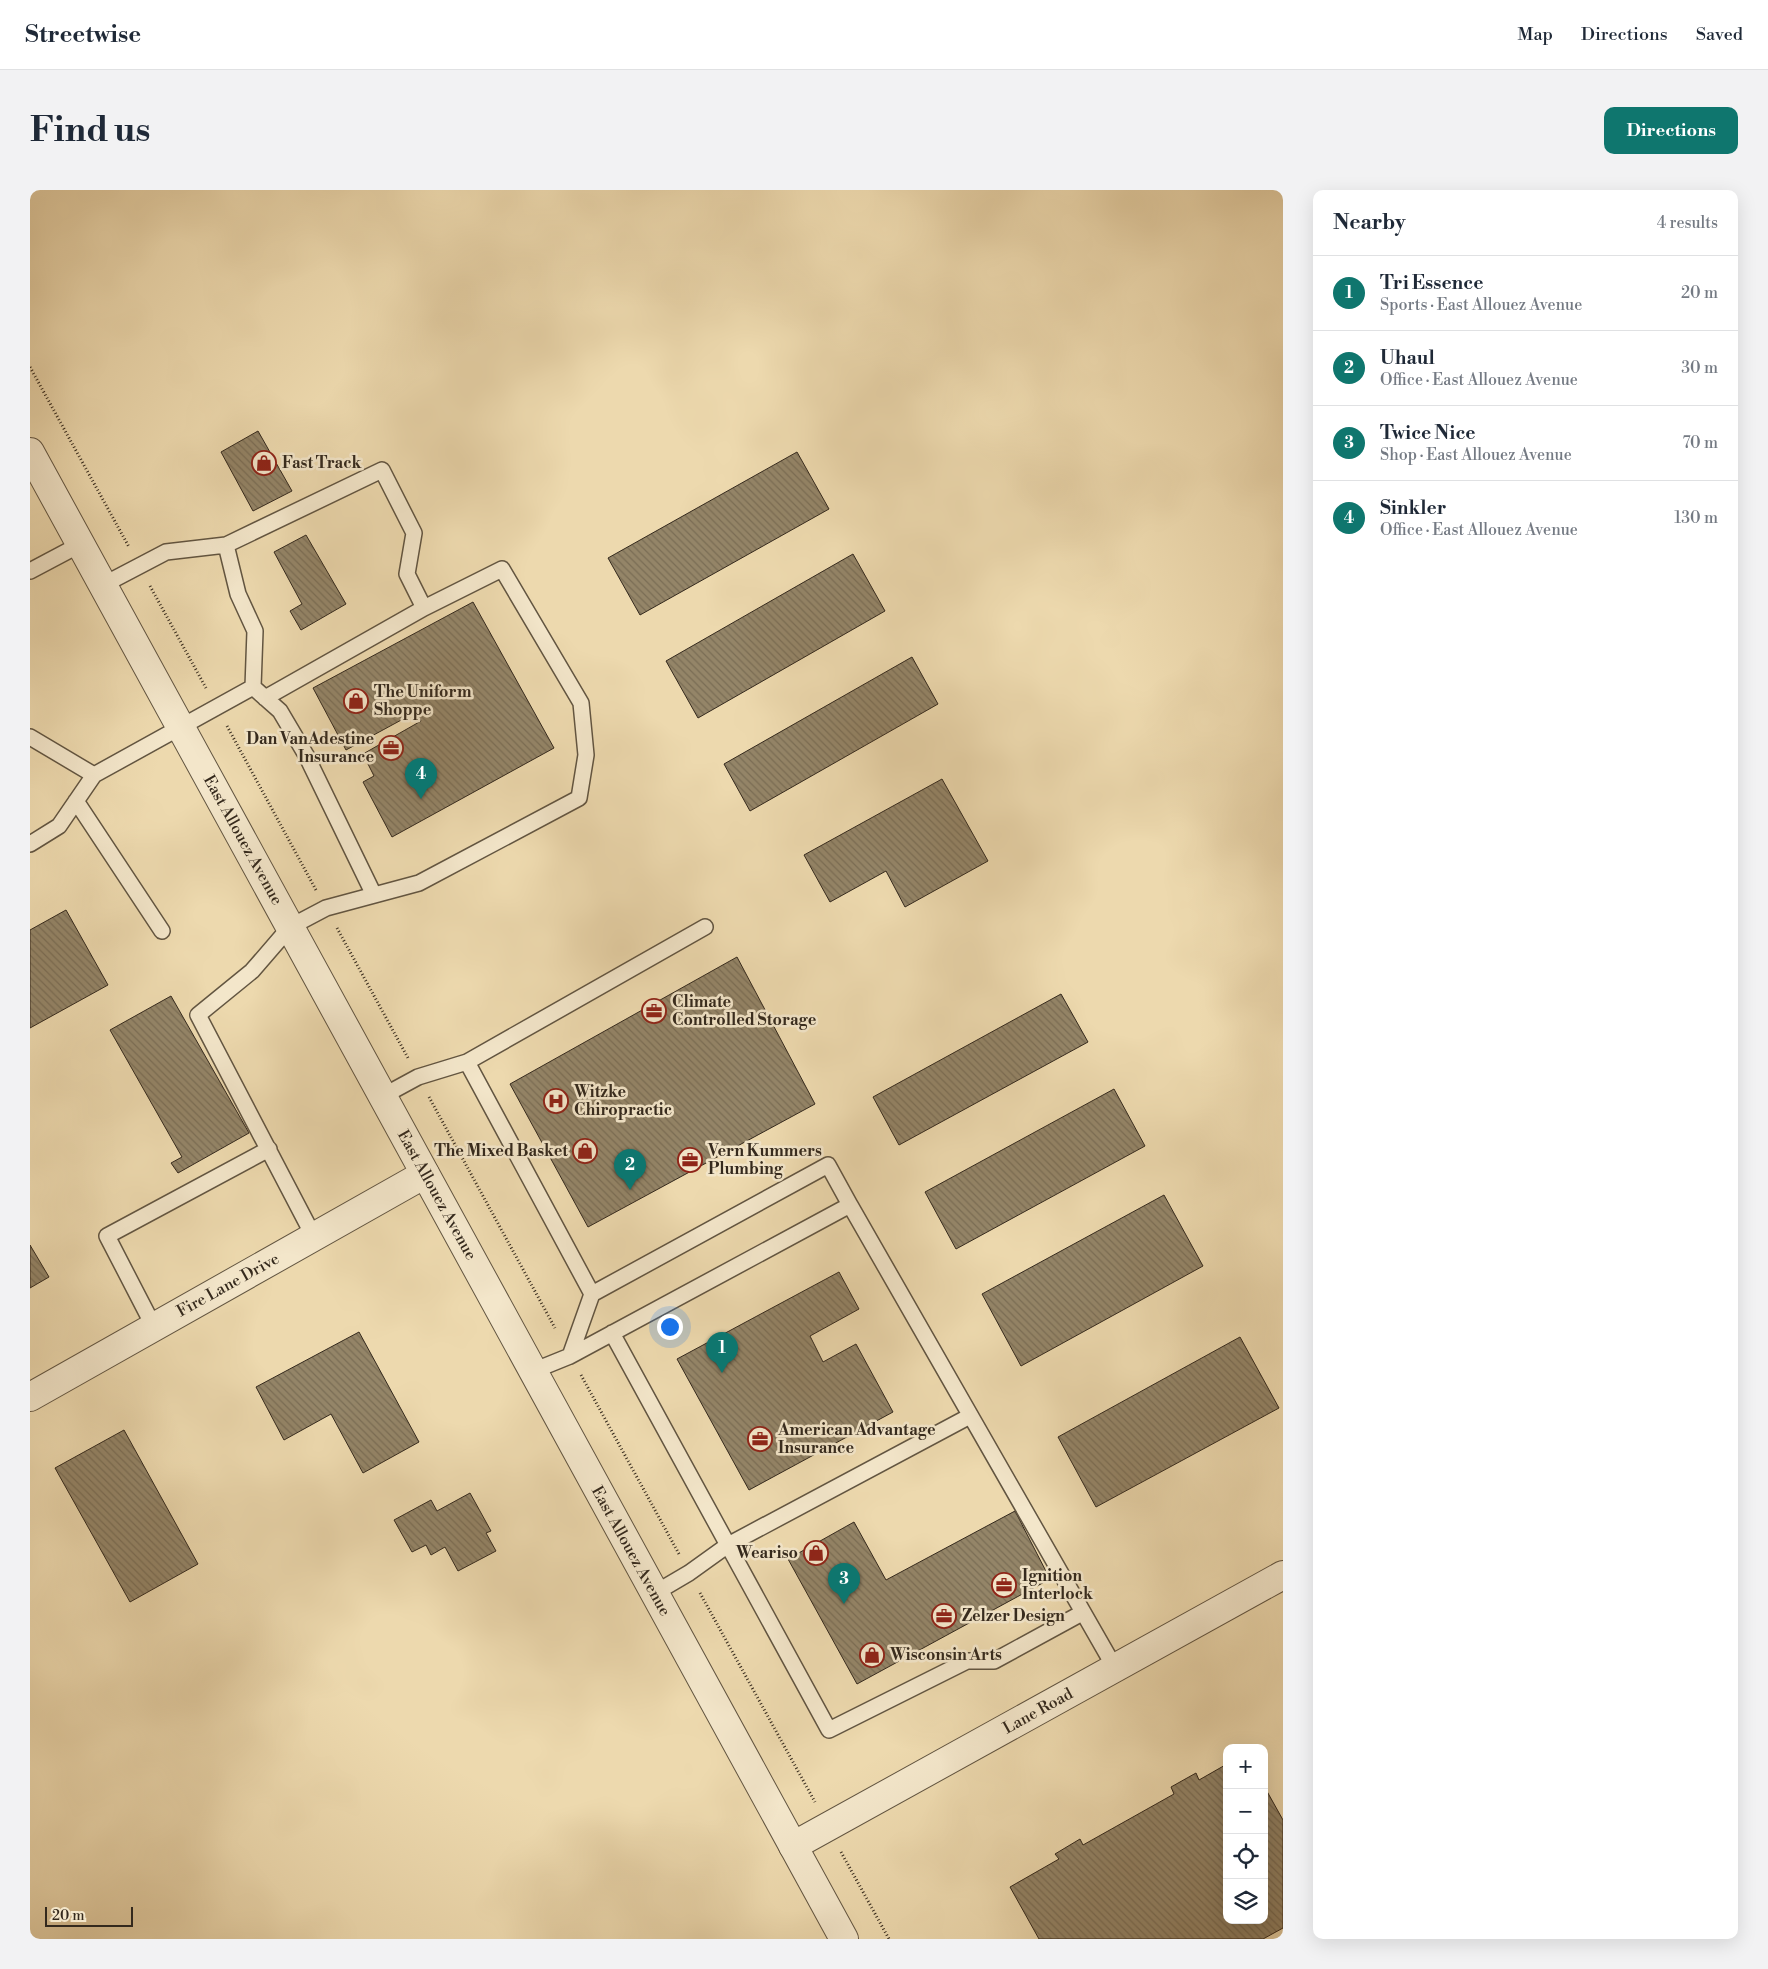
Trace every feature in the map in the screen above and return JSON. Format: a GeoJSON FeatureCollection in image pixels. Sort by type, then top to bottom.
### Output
{"type":"FeatureCollection","features":[{"type":"Feature","properties":{"kind":"street","name":"East Allouez Avenue"},"geometry":{"type":"LineString","coordinates":[[30,452],[844,1939]]}},
{"type":"Feature","properties":{"kind":"street","name":"Fire Lane Drive"},"geometry":{"type":"LineString","coordinates":[[30,1397],[425,1174]]}},
{"type":"Feature","properties":{"kind":"street","name":"Lane Road"},"geometry":{"type":"LineString","coordinates":[[793,1846],[1283,1575]]}},
{"type":"Feature","properties":{"kind":"lane"},"geometry":{"type":"LineString","coordinates":[[103,585],[166,552],[226,545],[382,470],[414,533],[407,574],[424,608]]}},
{"type":"Feature","properties":{"kind":"lane"},"geometry":{"type":"LineString","coordinates":[[30,571],[81,544]]}},
{"type":"Feature","properties":{"kind":"lane"},"geometry":{"type":"LineString","coordinates":[[226,545],[238,594],[255,631],[253,687]]}},
{"type":"Feature","properties":{"kind":"lane"},"geometry":{"type":"LineString","coordinates":[[266,698],[424,608],[502,569],[580,703],[586,755],[579,798],[418,883],[326,908],[290,927],[252,971],[198,1015],[314,1236]]}},
{"type":"Feature","properties":{"kind":"lane"},"geometry":{"type":"LineString","coordinates":[[253,687],[280,711],[306,755],[374,895]]}},
{"type":"Feature","properties":{"kind":"lane"},"geometry":{"type":"LineString","coordinates":[[30,844],[58,826],[94,775],[253,687]]}},
{"type":"Feature","properties":{"kind":"lane"},"geometry":{"type":"LineString","coordinates":[[30,737],[94,775]]}},
{"type":"Feature","properties":{"kind":"lane"},"geometry":{"type":"LineString","coordinates":[[76,800],[162,931]]}},
{"type":"Feature","properties":{"kind":"lane"},"geometry":{"type":"LineString","coordinates":[[383,1096],[418,1077],[467,1062],[705,927]]}},
{"type":"Feature","properties":{"kind":"lane"},"geometry":{"type":"LineString","coordinates":[[467,1062],[592,1294]]}},
{"type":"Feature","properties":{"kind":"lane"},"geometry":{"type":"LineString","coordinates":[[154,1327],[107,1236],[269,1149]]}},
{"type":"Feature","properties":{"kind":"lane"},"geometry":{"type":"LineString","coordinates":[[570,1356],[592,1294],[828,1165],[1115,1668]]}},
{"type":"Feature","properties":{"kind":"lane"},"geometry":{"type":"LineString","coordinates":[[533,1371],[570,1356],[850,1205]]}},
{"type":"Feature","properties":{"kind":"lane"},"geometry":{"type":"LineString","coordinates":[[612,1333],[829,1730],[967,1661],[994,1661],[1082,1613]]}},
{"type":"Feature","properties":{"kind":"lane"},"geometry":{"type":"LineString","coordinates":[[655,1593],[689,1573],[728,1545],[970,1416]]}},
{"type":"Feature","properties":{"kind":"path"},"geometry":{"type":"LineString","coordinates":[[30,367],[889,1939]]}},
{"type":"Feature","properties":{"kind":"building"},"geometry":{"type":"Polygon","coordinates":[[[258,431],[292,491],[253,511],[221,452],[258,431]]]}},
{"type":"Feature","properties":{"kind":"building"},"geometry":{"type":"Polygon","coordinates":[[[797,452],[829,509],[640,615],[608,558],[797,452]]]}},
{"type":"Feature","properties":{"kind":"building"},"geometry":{"type":"Polygon","coordinates":[[[306,535],[346,604],[301,630],[290,611],[302,604],[274,552],[306,535]]]}},
{"type":"Feature","properties":{"kind":"building"},"geometry":{"type":"Polygon","coordinates":[[[853,554],[885,611],[698,718],[666,661],[853,554]]]}},
{"type":"Feature","properties":{"kind":"building"},"geometry":{"type":"Polygon","coordinates":[[[473,602],[554,748],[392,837],[363,782],[374,776],[363,754],[421,721],[416,712],[346,750],[313,688],[473,602]]]}},
{"type":"Feature","properties":{"kind":"building"},"geometry":{"type":"Polygon","coordinates":[[[912,657],[938,704],[750,811],[724,764],[912,657]]]}},
{"type":"Feature","properties":{"kind":"building"},"geometry":{"type":"Polygon","coordinates":[[[942,779],[988,861],[905,907],[886,871],[830,902],[804,855],[942,779]]]}},
{"type":"Feature","properties":{"kind":"building"},"geometry":{"type":"Polygon","coordinates":[[[66,910],[108,985],[30,1028],[30,930],[66,910]]]}},
{"type":"Feature","properties":{"kind":"building"},"geometry":{"type":"Polygon","coordinates":[[[737,957],[815,1104],[588,1227],[510,1084],[737,957]]]}},
{"type":"Feature","properties":{"kind":"building"},"geometry":{"type":"Polygon","coordinates":[[[1061,994],[1088,1042],[899,1145],[873,1097],[1061,994]]]}},
{"type":"Feature","properties":{"kind":"building"},"geometry":{"type":"Polygon","coordinates":[[[171,996],[249,1133],[178,1173],[171,1163],[182,1157],[110,1030],[171,996]]]}},
{"type":"Feature","properties":{"kind":"building"},"geometry":{"type":"Polygon","coordinates":[[[1114,1089],[1145,1146],[956,1249],[925,1192],[1114,1089]]]}},
{"type":"Feature","properties":{"kind":"building"},"geometry":{"type":"Polygon","coordinates":[[[1164,1195],[1203,1266],[1021,1366],[982,1294],[1164,1195]]]}},
{"type":"Feature","properties":{"kind":"building"},"geometry":{"type":"Polygon","coordinates":[[[30,1245],[49,1277],[30,1288],[30,1245]]]}},
{"type":"Feature","properties":{"kind":"building"},"geometry":{"type":"Polygon","coordinates":[[[839,1272],[859,1309],[810,1336],[823,1362],[856,1344],[893,1412],[749,1490],[677,1359],[839,1272]]]}},
{"type":"Feature","properties":{"kind":"building"},"geometry":{"type":"Polygon","coordinates":[[[359,1332],[419,1442],[363,1473],[331,1414],[284,1440],[256,1387],[359,1332]]]}},
{"type":"Feature","properties":{"kind":"building"},"geometry":{"type":"Polygon","coordinates":[[[1240,1337],[1279,1408],[1096,1507],[1058,1437],[1240,1337]]]}},
{"type":"Feature","properties":{"kind":"building"},"geometry":{"type":"Polygon","coordinates":[[[124,1430],[198,1564],[130,1602],[55,1468],[124,1430]]]}},
{"type":"Feature","properties":{"kind":"building"},"geometry":{"type":"Polygon","coordinates":[[[470,1493],[491,1531],[486,1533],[496,1551],[458,1571],[445,1547],[431,1555],[426,1545],[412,1552],[394,1520],[431,1500],[437,1511],[470,1493]]]}},
{"type":"Feature","properties":{"kind":"building"},"geometry":{"type":"Polygon","coordinates":[[[1015,1511],[1050,1579],[857,1684],[788,1559],[854,1522],[886,1580],[1015,1511]]]}},
{"type":"Feature","properties":{"kind":"building"},"geometry":{"type":"Polygon","coordinates":[[[1223,1766],[1223,1924],[1268,1924],[1268,1793],[1283,1820],[1283,1928],[1263,1939],[1039,1939],[1010,1887],[1059,1859],[1055,1854],[1080,1839],[1083,1845],[1174,1794],[1171,1787],[1196,1773],[1199,1780],[1223,1766]]]}},
{"type":"Feature","properties":{"kind":"place","name":"Fast Track"},"geometry":{"type":"Point","coordinates":[264,463]}},
{"type":"Feature","properties":{"kind":"place","name":"The Uniform Shoppe"},"geometry":{"type":"Point","coordinates":[356,701]}},
{"type":"Feature","properties":{"kind":"place","name":"Dan VanAdestine Insurance"},"geometry":{"type":"Point","coordinates":[391,748]}},
{"type":"Feature","properties":{"kind":"place","name":"Sinkler"},"geometry":{"type":"Point","coordinates":[421,799]}},
{"type":"Feature","properties":{"kind":"place","name":"Climate Controlled Storage"},"geometry":{"type":"Point","coordinates":[654,1011]}},
{"type":"Feature","properties":{"kind":"place","name":"Witzke Chiropractic"},"geometry":{"type":"Point","coordinates":[556,1101]}},
{"type":"Feature","properties":{"kind":"place","name":"The Mixed Basket"},"geometry":{"type":"Point","coordinates":[585,1151]}},
{"type":"Feature","properties":{"kind":"place","name":"Vern Kummers Plumbing"},"geometry":{"type":"Point","coordinates":[690,1160]}},
{"type":"Feature","properties":{"kind":"place","name":"Uhaul"},"geometry":{"type":"Point","coordinates":[630,1190]}},
{"type":"Feature","properties":{"kind":"place","name":"Tri Essence"},"geometry":{"type":"Point","coordinates":[722,1373]}},
{"type":"Feature","properties":{"kind":"place","name":"American Advantage Insurance"},"geometry":{"type":"Point","coordinates":[760,1439]}},
{"type":"Feature","properties":{"kind":"place","name":"Weariso"},"geometry":{"type":"Point","coordinates":[816,1553]}},
{"type":"Feature","properties":{"kind":"place","name":"Ignition Interlock"},"geometry":{"type":"Point","coordinates":[1004,1585]}},
{"type":"Feature","properties":{"kind":"place","name":"Twice Nice"},"geometry":{"type":"Point","coordinates":[844,1604]}},
{"type":"Feature","properties":{"kind":"place","name":"Zelzer Design"},"geometry":{"type":"Point","coordinates":[944,1616]}},
{"type":"Feature","properties":{"kind":"place","name":"Wisconsin Arts"},"geometry":{"type":"Point","coordinates":[872,1655]}}]}
